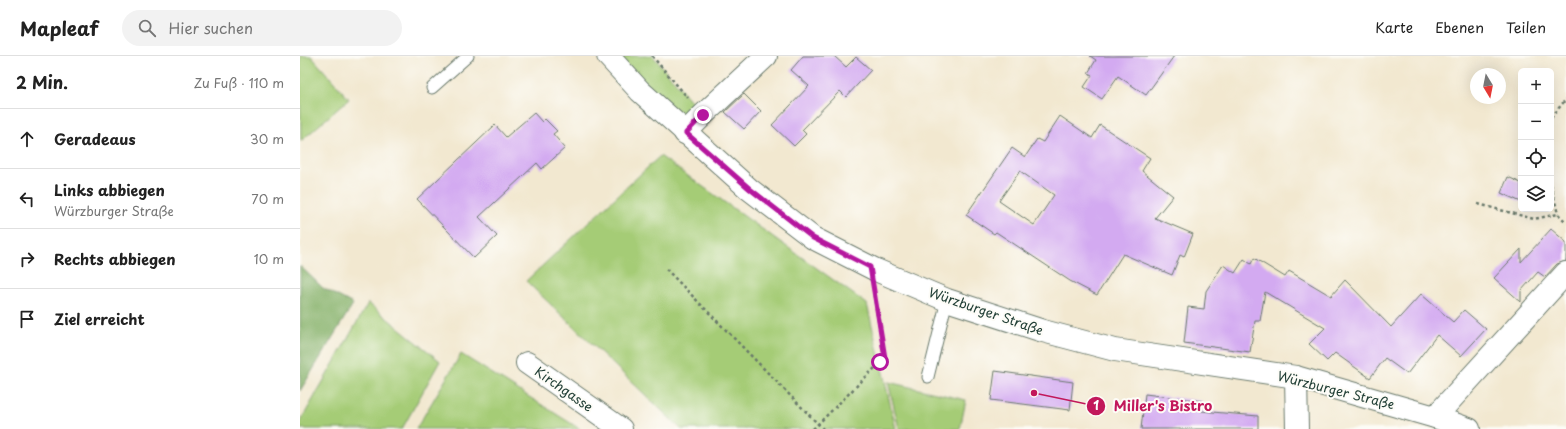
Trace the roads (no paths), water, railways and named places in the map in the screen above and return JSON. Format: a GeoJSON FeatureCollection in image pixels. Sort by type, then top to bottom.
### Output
{"type":"FeatureCollection","features":[{"type":"Feature","properties":{"kind":"main road","name":"Würzburger Straße"},"geometry":{"type":"LineString","coordinates":[[608,56],[640,91],[750,189],[813,238],[870,267],[948,300],[1043,331],[1115,350],[1296,377],[1435,417],[1469,429]]}},
{"type":"Feature","properties":{"kind":"main road"},"geometry":{"type":"LineString","coordinates":[[686,133],[766,56]]}},
{"type":"Feature","properties":{"kind":"main road"},"geometry":{"type":"LineString","coordinates":[[1435,417],[1566,273]]}},
{"type":"Feature","properties":{"kind":"main road","name":"Kirchgasse"},"geometry":{"type":"LineString","coordinates":[[527,363],[621,429]]}},
{"type":"Feature","properties":{"kind":"main road"},"geometry":{"type":"LineString","coordinates":[[1296,377],[1297,429]]}},
{"type":"Feature","properties":{"kind":"lane"},"geometry":{"type":"LineString","coordinates":[[432,88],[468,56]]}},
{"type":"Feature","properties":{"kind":"lane"},"geometry":{"type":"LineString","coordinates":[[928,377],[948,300]]}},
{"type":"Feature","properties":{"kind":"place","name":"Miller's Bistro"},"geometry":{"type":"Point","coordinates":[1034,393]}}]}
